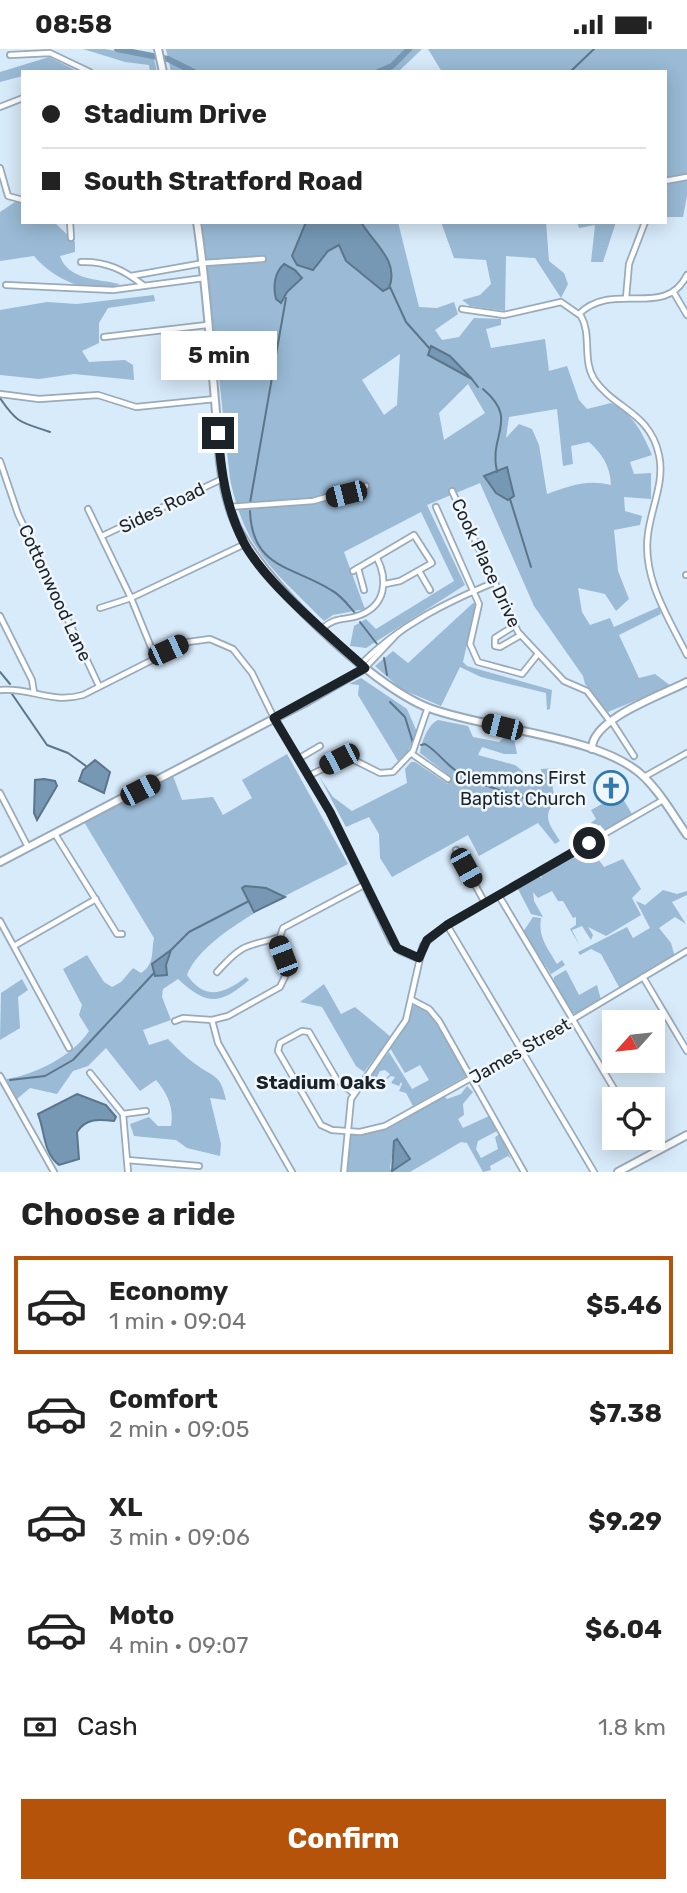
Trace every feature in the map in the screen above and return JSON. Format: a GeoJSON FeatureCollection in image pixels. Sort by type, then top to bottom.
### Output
{"type":"FeatureCollection","features":[{"type":"Feature","properties":{"kind":"main road"},"geometry":{"type":"LineString","coordinates":[[158,49],[163,70]]}},
{"type":"Feature","properties":{"kind":"main road"},"geometry":{"type":"LineString","coordinates":[[197,224],[204,263],[207,325],[222,479],[229,507],[245,544],[278,585],[363,666],[401,695],[428,708],[592,749],[622,761],[644,777],[687,835]]}},
{"type":"Feature","properties":{"kind":"main road"},"geometry":{"type":"LineString","coordinates":[[0,862],[274,718],[363,666]]}},
{"type":"Feature","properties":{"kind":"main road"},"geometry":{"type":"LineString","coordinates":[[592,749],[594,735],[611,721],[687,682]]}},
{"type":"Feature","properties":{"kind":"main road"},"geometry":{"type":"LineString","coordinates":[[618,1172],[687,1135]]}},
{"type":"Feature","properties":{"kind":"street"},"geometry":{"type":"LineString","coordinates":[[10,55],[50,53],[86,70]]}},
{"type":"Feature","properties":{"kind":"street"},"geometry":{"type":"LineString","coordinates":[[0,107],[21,99]]}},
{"type":"Feature","properties":{"kind":"street"},"geometry":{"type":"LineString","coordinates":[[0,167],[8,196],[21,199]]}},
{"type":"Feature","properties":{"kind":"street"},"geometry":{"type":"LineString","coordinates":[[667,181],[687,177]]}},
{"type":"Feature","properties":{"kind":"street"},"geometry":{"type":"LineString","coordinates":[[70,224],[71,238]]}},
{"type":"Feature","properties":{"kind":"street"},"geometry":{"type":"LineString","coordinates":[[626,298],[629,264],[644,224]]}},
{"type":"Feature","properties":{"kind":"street"},"geometry":{"type":"LineString","coordinates":[[131,276],[204,263],[263,259]]}},
{"type":"Feature","properties":{"kind":"street"},"geometry":{"type":"LineString","coordinates":[[81,262],[102,261],[144,286]]}},
{"type":"Feature","properties":{"kind":"street"},"geometry":{"type":"LineString","coordinates":[[579,314],[600,299],[657,299],[674,292],[687,275]]}},
{"type":"Feature","properties":{"kind":"street"},"geometry":{"type":"LineString","coordinates":[[6,285],[113,290],[204,278]]}},
{"type":"Feature","properties":{"kind":"street"},"geometry":{"type":"LineString","coordinates":[[674,292],[687,315]]}},
{"type":"Feature","properties":{"kind":"street"},"geometry":{"type":"LineString","coordinates":[[462,309],[503,315],[561,302],[579,314],[585,324],[587,361],[593,376],[604,390],[641,419],[658,450],[659,482],[648,534],[649,563],[655,590],[687,655]]}},
{"type":"Feature","properties":{"kind":"street"},"geometry":{"type":"LineString","coordinates":[[104,337],[207,325]]}},
{"type":"Feature","properties":{"kind":"street"},"geometry":{"type":"LineString","coordinates":[[0,394],[43,400],[98,395],[132,407],[215,400]]}},
{"type":"Feature","properties":{"kind":"street","name":"Cottonwood Lane"},"geometry":{"type":"LineString","coordinates":[[0,461],[18,513],[99,686]]}},
{"type":"Feature","properties":{"kind":"street","name":"Sides Road"},"geometry":{"type":"LineString","coordinates":[[102,536],[222,479]]}},
{"type":"Feature","properties":{"kind":"street"},"geometry":{"type":"LineString","coordinates":[[229,507],[313,501],[366,486]]}},
{"type":"Feature","properties":{"kind":"street","name":"Cook Place Drive"},"geometry":{"type":"LineString","coordinates":[[452,491],[514,627],[564,681],[587,691],[634,756]]}},
{"type":"Feature","properties":{"kind":"street"},"geometry":{"type":"LineString","coordinates":[[436,507],[480,609],[470,647],[478,662],[522,674],[538,654]]}},
{"type":"Feature","properties":{"kind":"street"},"geometry":{"type":"LineString","coordinates":[[88,509],[131,598],[155,657]]}},
{"type":"Feature","properties":{"kind":"street"},"geometry":{"type":"LineString","coordinates":[[364,590],[355,570],[414,535],[432,563],[400,581],[385,584]]}},
{"type":"Feature","properties":{"kind":"street"},"geometry":{"type":"LineString","coordinates":[[100,608],[131,598],[245,544]]}},
{"type":"Feature","properties":{"kind":"street"},"geometry":{"type":"LineString","coordinates":[[323,628],[335,619],[366,612],[379,599],[385,584],[377,558]]}},
{"type":"Feature","properties":{"kind":"street"},"geometry":{"type":"LineString","coordinates":[[419,571],[430,590]]}},
{"type":"Feature","properties":{"kind":"street"},"geometry":{"type":"LineString","coordinates":[[363,666],[398,632],[444,604],[495,582]]}},
{"type":"Feature","properties":{"kind":"street"},"geometry":{"type":"LineString","coordinates":[[0,616],[32,680],[34,694]]}},
{"type":"Feature","properties":{"kind":"street"},"geometry":{"type":"LineString","coordinates":[[514,627],[495,638],[495,646],[500,647],[521,635]]}},
{"type":"Feature","properties":{"kind":"street"},"geometry":{"type":"LineString","coordinates":[[0,690],[23,690],[52,699],[68,699],[155,657],[201,639],[228,645],[246,664],[336,824],[394,945],[419,958]]}},
{"type":"Feature","properties":{"kind":"street"},"geometry":{"type":"LineString","coordinates":[[308,776],[348,757],[380,773],[390,774],[411,754],[428,708]]}},
{"type":"Feature","properties":{"kind":"street"},"geometry":{"type":"LineString","coordinates":[[298,759],[320,746]]}},
{"type":"Feature","properties":{"kind":"street"},"geometry":{"type":"LineString","coordinates":[[644,777],[687,753]]}},
{"type":"Feature","properties":{"kind":"street"},"geometry":{"type":"LineString","coordinates":[[411,754],[448,779]]}},
{"type":"Feature","properties":{"kind":"street"},"geometry":{"type":"LineString","coordinates":[[0,793],[28,847]]}},
{"type":"Feature","properties":{"kind":"street"},"geometry":{"type":"LineString","coordinates":[[344,1172],[345,1131],[353,1093],[400,1031],[412,1000],[419,958],[427,940],[447,925],[663,800]]}},
{"type":"Feature","properties":{"kind":"street"},"geometry":{"type":"LineString","coordinates":[[55,834],[117,933],[122,934]]}},
{"type":"Feature","properties":{"kind":"street"},"geometry":{"type":"LineString","coordinates":[[456,850],[485,903]]}},
{"type":"Feature","properties":{"kind":"street"},"geometry":{"type":"LineString","coordinates":[[218,972],[234,954],[249,944],[278,939],[292,921],[364,885]]}},
{"type":"Feature","properties":{"kind":"street"},"geometry":{"type":"LineString","coordinates":[[499,895],[613,1087]]}},
{"type":"Feature","properties":{"kind":"street"},"geometry":{"type":"LineString","coordinates":[[14,946],[96,899]]}},
{"type":"Feature","properties":{"kind":"street"},"geometry":{"type":"LineString","coordinates":[[0,921],[69,1048]]}},
{"type":"Feature","properties":{"kind":"street"},"geometry":{"type":"LineString","coordinates":[[447,925],[594,1172]]}},
{"type":"Feature","properties":{"kind":"street"},"geometry":{"type":"LineString","coordinates":[[175,1021],[194,1017],[212,1020],[228,1016],[280,987],[288,969],[278,939]]}},
{"type":"Feature","properties":{"kind":"street","name":"James Street"},"geometry":{"type":"LineString","coordinates":[[345,1131],[365,1132],[381,1127],[523,1049],[687,951]]}},
{"type":"Feature","properties":{"kind":"street"},"geometry":{"type":"LineString","coordinates":[[643,977],[687,1051]]}},
{"type":"Feature","properties":{"kind":"street"},"geometry":{"type":"LineString","coordinates":[[412,1000],[434,1014],[522,1171]]}},
{"type":"Feature","properties":{"kind":"street"},"geometry":{"type":"LineString","coordinates":[[212,1020],[218,1043],[292,1172]]}},
{"type":"Feature","properties":{"kind":"street"},"geometry":{"type":"LineString","coordinates":[[345,1131],[328,1129],[318,1122],[278,1051],[280,1043],[302,1031],[309,1032],[337,1080],[353,1093]]}},
{"type":"Feature","properties":{"kind":"street"},"geometry":{"type":"LineString","coordinates":[[90,1073],[122,1114],[128,1172]]}},
{"type":"Feature","properties":{"kind":"street"},"geometry":{"type":"LineString","coordinates":[[0,1076],[54,1172]]}},
{"type":"Feature","properties":{"kind":"street"},"geometry":{"type":"LineString","coordinates":[[122,1114],[146,1111]]}},
{"type":"Feature","properties":{"kind":"street"},"geometry":{"type":"LineString","coordinates":[[127,1160],[199,1165]]}},
{"type":"Feature","properties":{"kind":"shaded area"},"geometry":{"type":"Polygon","coordinates":[[[83,49],[105,49],[154,58],[157,70],[150,70],[149,65],[125,62],[83,49]]]}},
{"type":"Feature","properties":{"kind":"shaded area"},"geometry":{"type":"Polygon","coordinates":[[[166,49],[422,49],[400,70],[171,70],[166,49]]]}},
{"type":"Feature","properties":{"kind":"shaded area"},"geometry":{"type":"Polygon","coordinates":[[[428,49],[687,49],[687,196],[683,217],[667,217],[667,70],[441,70],[428,49]]]}},
{"type":"Feature","properties":{"kind":"shaded area"},"geometry":{"type":"Polygon","coordinates":[[[49,57],[75,70],[21,70],[21,77],[0,82],[0,72],[49,57]]]}},
{"type":"Feature","properties":{"kind":"shaded area"},"geometry":{"type":"Polygon","coordinates":[[[15,202],[21,202],[21,224],[56,224],[75,242],[75,252],[60,256],[70,270],[84,277],[120,284],[109,288],[85,287],[51,272],[34,256],[0,261],[0,212],[15,202]]]}},
{"type":"Feature","properties":{"kind":"shaded area"},"geometry":{"type":"Polygon","coordinates":[[[202,224],[398,224],[419,307],[437,308],[454,302],[458,314],[435,330],[442,340],[459,337],[474,318],[501,319],[501,325],[486,329],[491,348],[545,339],[549,371],[567,366],[579,400],[587,409],[611,403],[626,413],[641,432],[652,455],[630,462],[634,474],[651,473],[651,499],[624,497],[625,511],[642,516],[640,525],[614,530],[618,571],[629,599],[616,611],[605,594],[578,588],[582,612],[590,625],[610,618],[614,627],[659,607],[661,614],[619,635],[639,678],[655,674],[671,686],[608,712],[585,684],[583,676],[534,606],[480,483],[427,505],[465,585],[366,648],[350,646],[354,626],[366,619],[376,629],[454,581],[421,512],[344,552],[365,609],[333,615],[324,621],[264,559],[244,525],[230,479],[202,224]],[[400,354],[362,380],[384,415],[397,405],[400,354]],[[468,384],[439,413],[444,440],[485,413],[468,384]],[[557,409],[509,417],[506,438],[519,424],[532,429],[539,445],[547,494],[586,483],[611,485],[605,461],[589,442],[571,446],[573,464],[563,466],[557,409]]]}},
{"type":"Feature","properties":{"kind":"shaded area"},"geometry":{"type":"Polygon","coordinates":[[[305,224],[362,224],[388,261],[391,269],[389,288],[383,291],[346,261],[339,245],[328,251],[313,270],[297,265],[292,256],[305,224]]]}},
{"type":"Feature","properties":{"kind":"shaded area"},"geometry":{"type":"Polygon","coordinates":[[[442,224],[546,224],[549,261],[564,273],[568,284],[561,298],[535,258],[506,256],[505,311],[470,306],[462,300],[480,295],[491,284],[486,260],[454,258],[442,224]]]}},
{"type":"Feature","properties":{"kind":"shaded area"},"geometry":{"type":"Polygon","coordinates":[[[578,224],[615,224],[603,262],[591,262],[595,225],[579,228],[578,224]]]}},
{"type":"Feature","properties":{"kind":"shaded area"},"geometry":{"type":"Polygon","coordinates":[[[284,264],[302,278],[287,292],[281,303],[276,299],[275,285],[276,276],[284,264]]]}},
{"type":"Feature","properties":{"kind":"shaded area"},"geometry":{"type":"Polygon","coordinates":[[[154,295],[155,301],[108,308],[99,323],[99,343],[82,351],[89,362],[125,360],[133,365],[134,380],[74,374],[39,379],[0,375],[0,310],[47,302],[77,304],[154,295]]]}},
{"type":"Feature","properties":{"kind":"shaded area"},"geometry":{"type":"Polygon","coordinates":[[[431,346],[450,356],[472,379],[428,355],[431,346]]]}},
{"type":"Feature","properties":{"kind":"shaded area"},"geometry":{"type":"Polygon","coordinates":[[[507,467],[514,496],[508,500],[496,493],[484,476],[507,467]]]}},
{"type":"Feature","properties":{"kind":"shaded area"},"geometry":{"type":"Polygon","coordinates":[[[473,603],[476,604],[463,662],[467,666],[552,690],[550,709],[547,710],[546,693],[481,677],[460,667],[441,706],[401,689],[375,666],[393,651],[408,663],[473,603]]]}},
{"type":"Feature","properties":{"kind":"shaded area"},"geometry":{"type":"Polygon","coordinates":[[[361,678],[407,709],[417,732],[408,751],[398,761],[358,695],[359,685],[349,684],[361,678]]]}},
{"type":"Feature","properties":{"kind":"shaded area"},"geometry":{"type":"Polygon","coordinates":[[[438,720],[468,726],[473,737],[499,742],[505,737],[514,738],[517,754],[504,754],[482,747],[478,755],[515,765],[536,782],[542,774],[541,769],[556,768],[559,774],[552,783],[555,802],[548,817],[560,841],[555,844],[538,823],[479,856],[468,835],[392,877],[380,858],[379,834],[369,817],[346,827],[319,776],[333,797],[352,811],[407,783],[405,769],[411,762],[448,784],[450,776],[420,753],[423,739],[438,720]]]}},
{"type":"Feature","properties":{"kind":"shaded area"},"geometry":{"type":"Polygon","coordinates":[[[287,754],[348,864],[234,926],[197,958],[187,975],[208,992],[230,988],[246,977],[249,980],[230,994],[213,999],[197,994],[178,979],[163,989],[162,997],[171,1020],[143,1030],[149,1045],[168,1039],[190,1060],[218,1080],[226,1100],[210,1098],[221,1144],[220,1156],[187,1148],[176,1140],[134,1136],[130,1124],[149,1117],[158,1126],[171,1126],[169,1101],[156,1080],[140,1091],[106,1048],[88,1066],[73,1071],[57,1094],[30,1088],[17,1099],[6,1079],[28,1074],[52,1063],[74,1048],[89,1031],[79,1015],[82,1005],[63,969],[87,955],[104,982],[112,987],[121,982],[133,968],[141,973],[149,966],[152,958],[154,938],[84,822],[173,776],[182,800],[213,797],[223,815],[252,798],[242,780],[287,754]]]}},
{"type":"Feature","properties":{"kind":"shaded area"},"geometry":{"type":"Polygon","coordinates":[[[95,760],[110,772],[104,793],[79,781],[83,770],[95,760]]]}},
{"type":"Feature","properties":{"kind":"shaded area"},"geometry":{"type":"Polygon","coordinates":[[[35,780],[55,781],[57,786],[37,820],[34,813],[35,780]]]}},
{"type":"Feature","properties":{"kind":"shaded area"},"geometry":{"type":"Polygon","coordinates":[[[620,794],[632,814],[604,830],[600,825],[592,831],[588,825],[596,819],[591,810],[620,794]]]}},
{"type":"Feature","properties":{"kind":"shaded area"},"geometry":{"type":"Polygon","coordinates":[[[595,843],[595,851],[590,848],[604,867],[623,859],[641,889],[632,898],[641,915],[606,936],[588,927],[593,935],[591,940],[582,926],[572,930],[580,946],[570,929],[576,925],[576,917],[573,918],[563,901],[558,901],[552,891],[538,898],[533,892],[534,901],[543,917],[531,914],[518,889],[538,876],[542,878],[541,875],[595,843]]]}},
{"type":"Feature","properties":{"kind":"shaded area"},"geometry":{"type":"Polygon","coordinates":[[[242,888],[266,888],[285,897],[254,912],[242,888]]]}},
{"type":"Feature","properties":{"kind":"shaded area"},"geometry":{"type":"Polygon","coordinates":[[[663,890],[677,894],[687,891],[687,895],[672,902],[686,924],[675,917],[659,928],[671,943],[675,957],[624,988],[619,987],[601,954],[591,949],[580,955],[578,952],[627,927],[633,938],[650,928],[636,901],[645,905],[663,890]]]}},
{"type":"Feature","properties":{"kind":"shaded area"},"geometry":{"type":"Polygon","coordinates":[[[533,917],[541,918],[542,936],[557,964],[562,960],[565,965],[551,974],[523,932],[533,917]]]}},
{"type":"Feature","properties":{"kind":"shaded area"},"geometry":{"type":"Polygon","coordinates":[[[171,950],[166,965],[167,975],[155,976],[152,964],[171,950]]]}},
{"type":"Feature","properties":{"kind":"shaded area"},"geometry":{"type":"Polygon","coordinates":[[[566,970],[579,995],[597,985],[601,1000],[579,1015],[571,1012],[553,982],[554,977],[566,970]]]}},
{"type":"Feature","properties":{"kind":"shaded area"},"geometry":{"type":"Polygon","coordinates":[[[22,979],[28,990],[18,997],[20,1028],[0,1040],[1,993],[22,979]]]}},
{"type":"Feature","properties":{"kind":"shaded area"},"geometry":{"type":"Polygon","coordinates":[[[324,984],[341,1014],[355,1007],[391,1037],[364,1072],[356,1066],[322,1007],[300,1002],[324,984]]]}},
{"type":"Feature","properties":{"kind":"shaded area"},"geometry":{"type":"Polygon","coordinates":[[[415,1002],[435,1018],[468,1075],[413,1106],[406,1093],[399,1091],[401,1082],[399,1086],[391,1083],[395,1077],[391,1076],[383,1082],[390,1074],[385,1070],[380,1071],[371,1088],[376,1092],[363,1086],[389,1052],[412,1089],[429,1080],[420,1065],[405,1073],[390,1048],[407,1022],[415,1002]]]}},
{"type":"Feature","properties":{"kind":"shaded area"},"geometry":{"type":"Polygon","coordinates":[[[467,1086],[473,1092],[463,1104],[464,1115],[458,1119],[463,1128],[489,1116],[497,1131],[478,1141],[476,1149],[481,1158],[498,1149],[495,1137],[500,1134],[511,1159],[508,1156],[490,1166],[491,1170],[483,1172],[467,1143],[461,1142],[410,1172],[346,1172],[349,1134],[382,1129],[444,1096],[447,1099],[461,1094],[467,1086]],[[395,1139],[390,1168],[392,1171],[408,1161],[395,1139]]]}},
{"type":"Feature","properties":{"kind":"shaded area"},"geometry":{"type":"Polygon","coordinates":[[[77,1094],[106,1105],[116,1117],[114,1121],[98,1120],[84,1124],[77,1132],[79,1159],[59,1165],[47,1148],[38,1114],[77,1094]]]}},
{"type":"Feature","properties":{"kind":"shaded area"},"geometry":{"type":"Polygon","coordinates":[[[397,1139],[410,1159],[392,1171],[394,1141],[397,1139]]]}},
{"type":"Feature","properties":{"kind":"waterway"},"geometry":{"type":"LineString","coordinates":[[117,49],[168,59],[190,70]]}},
{"type":"Feature","properties":{"kind":"waterway"},"geometry":{"type":"LineString","coordinates":[[383,70],[392,66],[409,49]]}},
{"type":"Feature","properties":{"kind":"waterway"},"geometry":{"type":"LineString","coordinates":[[572,70],[594,49]]}},
{"type":"Feature","properties":{"kind":"waterway"},"geometry":{"type":"LineString","coordinates":[[390,287],[406,322],[430,349]]}},
{"type":"Feature","properties":{"kind":"waterway"},"geometry":{"type":"LineString","coordinates":[[250,503],[286,298]]}},
{"type":"Feature","properties":{"kind":"waterway"},"geometry":{"type":"LineString","coordinates":[[471,378],[478,387]]}},
{"type":"Feature","properties":{"kind":"waterway"},"geometry":{"type":"LineString","coordinates":[[483,389],[500,410],[495,459],[497,472]]}},
{"type":"Feature","properties":{"kind":"waterway"},"geometry":{"type":"LineString","coordinates":[[0,398],[21,421],[50,432]]}},
{"type":"Feature","properties":{"kind":"waterway"},"geometry":{"type":"LineString","coordinates":[[510,499],[531,567]]}},
{"type":"Feature","properties":{"kind":"waterway"},"geometry":{"type":"LineString","coordinates":[[250,511],[252,530],[266,555],[289,570],[335,592],[355,613]]}},
{"type":"Feature","properties":{"kind":"waterway"},"geometry":{"type":"LineString","coordinates":[[360,622],[377,644]]}},
{"type":"Feature","properties":{"kind":"waterway"},"geometry":{"type":"LineString","coordinates":[[384,658],[387,675]]}},
{"type":"Feature","properties":{"kind":"waterway"},"geometry":{"type":"LineString","coordinates":[[0,672],[10,684]]}},
{"type":"Feature","properties":{"kind":"waterway"},"geometry":{"type":"LineString","coordinates":[[12,694],[47,745],[68,753],[86,766]]}},
{"type":"Feature","properties":{"kind":"waterway"},"geometry":{"type":"LineString","coordinates":[[390,702],[405,717],[413,743]]}},
{"type":"Feature","properties":{"kind":"waterway"},"geometry":{"type":"LineString","coordinates":[[421,745],[425,744],[455,770],[473,780],[529,800]]}},
{"type":"Feature","properties":{"kind":"waterway"},"geometry":{"type":"LineString","coordinates":[[172,949],[189,932],[249,901]]}},
{"type":"Feature","properties":{"kind":"waterway"},"geometry":{"type":"LineString","coordinates":[[10,1080],[45,1076],[73,1060],[154,973]]}},
{"type":"Feature","properties":{"kind":"place","name":"Clemmons First Baptist Church"},"geometry":{"type":"Point","coordinates":[611,788]}},
{"type":"Feature","properties":{"kind":"district","name":"Stadium Oaks"},"geometry":{"type":"Point","coordinates":[321,1082]}},
{"type":"Feature","properties":{"kind":"route"},"geometry":{"type":"LineString","coordinates":[[218,433],[222,479],[233,519],[245,544],[278,585],[365,668],[274,718],[330,812],[391,941],[397,948],[419,958],[427,940],[447,925],[589,843]]}}]}
